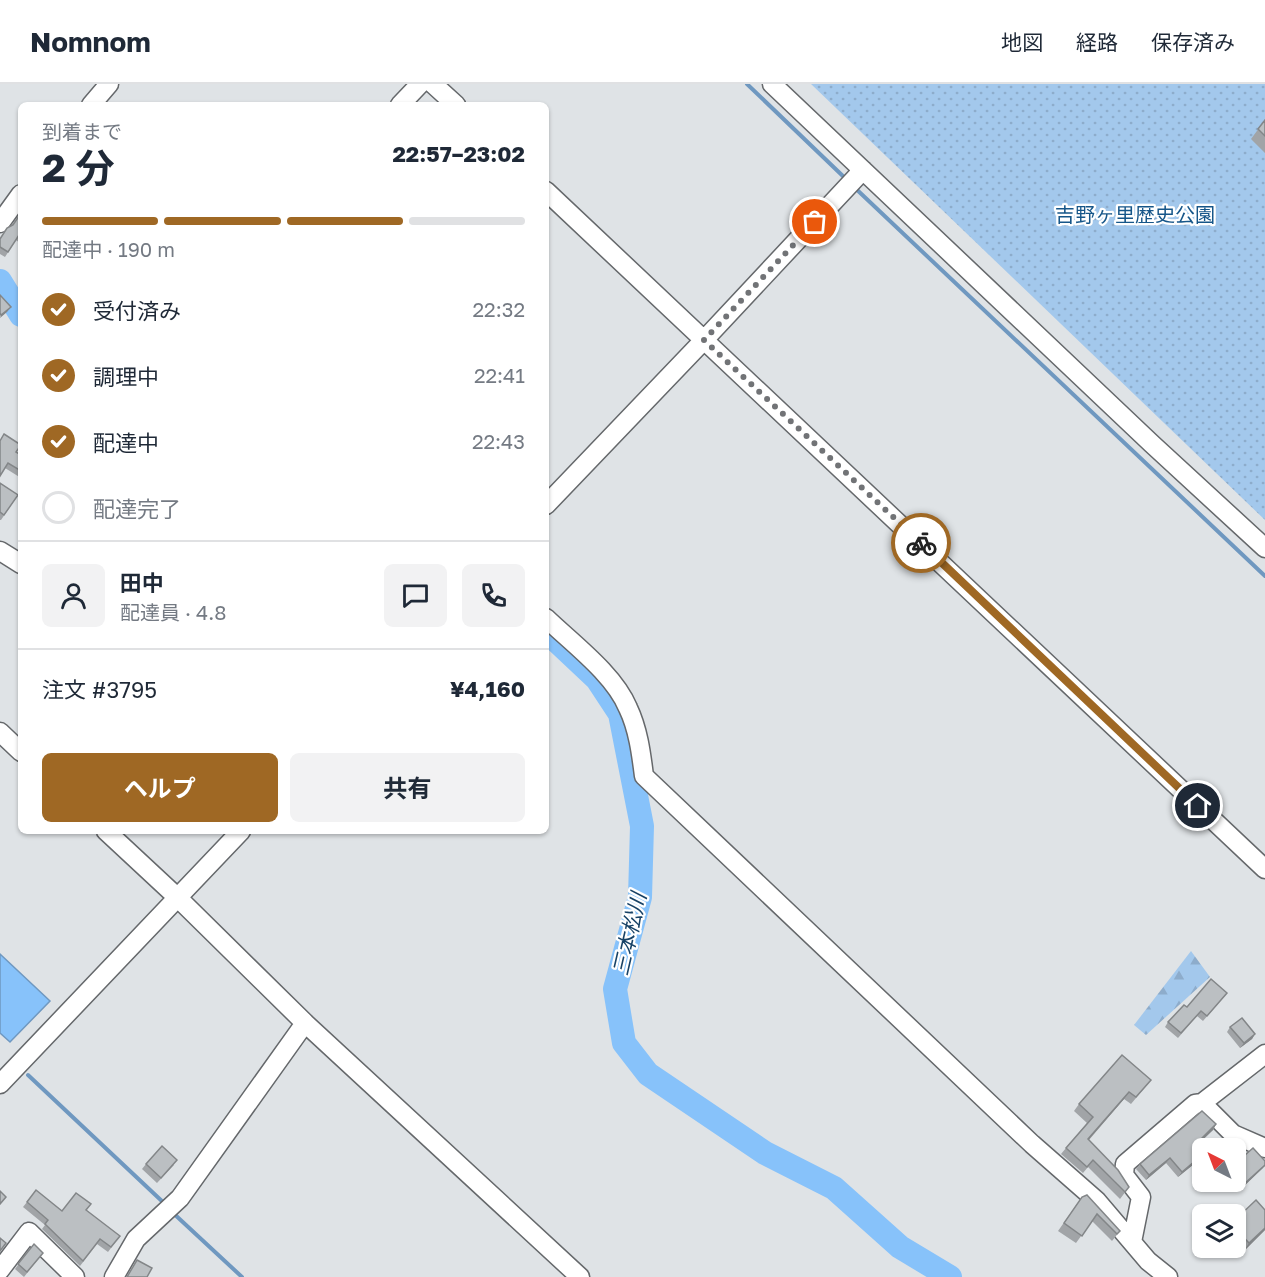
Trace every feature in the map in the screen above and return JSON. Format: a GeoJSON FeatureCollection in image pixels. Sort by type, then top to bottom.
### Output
{"type":"FeatureCollection","features":[{"type":"Feature","properties":{"kind":"street"},"geometry":{"type":"LineString","coordinates":[[93,102],[108,84]]}},
{"type":"Feature","properties":{"kind":"street"},"geometry":{"type":"LineString","coordinates":[[403,102],[420,84]]}},
{"type":"Feature","properties":{"kind":"street"},"geometry":{"type":"LineString","coordinates":[[434,84],[453,102]]}},
{"type":"Feature","properties":{"kind":"street"},"geometry":{"type":"LineString","coordinates":[[772,84],[1265,548]]}},
{"type":"Feature","properties":{"kind":"street"},"geometry":{"type":"LineString","coordinates":[[549,502],[862,171]]}},
{"type":"Feature","properties":{"kind":"street"},"geometry":{"type":"LineString","coordinates":[[549,194],[1265,869]]}},
{"type":"Feature","properties":{"kind":"street"},"geometry":{"type":"LineString","coordinates":[[0,223],[18,198]]}},
{"type":"Feature","properties":{"kind":"street"},"geometry":{"type":"LineString","coordinates":[[0,551],[18,562]]}},
{"type":"Feature","properties":{"kind":"street"},"geometry":{"type":"LineString","coordinates":[[549,621],[608,678],[628,706],[639,738],[644,776],[1032,1144],[1097,1201],[1148,1261],[1168,1277]]}},
{"type":"Feature","properties":{"kind":"street"},"geometry":{"type":"LineString","coordinates":[[0,732],[18,749]]}},
{"type":"Feature","properties":{"kind":"street"},"geometry":{"type":"LineString","coordinates":[[109,834],[305,1023],[580,1277]]}},
{"type":"Feature","properties":{"kind":"street"},"geometry":{"type":"LineString","coordinates":[[0,1084],[238,834]]}},
{"type":"Feature","properties":{"kind":"street"},"geometry":{"type":"LineString","coordinates":[[114,1277],[136,1239],[180,1198],[305,1023]]}},
{"type":"Feature","properties":{"kind":"street"},"geometry":{"type":"LineString","coordinates":[[1132,1242],[1141,1197],[1124,1175],[1125,1164],[1195,1104],[1202,1103],[1265,1054]]}},
{"type":"Feature","properties":{"kind":"street"},"geometry":{"type":"LineString","coordinates":[[1202,1103],[1233,1134],[1265,1148]]}},
{"type":"Feature","properties":{"kind":"street"},"geometry":{"type":"LineString","coordinates":[[0,1270],[29,1232],[75,1277]]}},
{"type":"Feature","properties":{"kind":"green space","name":"吉野ヶ里歴史公園"},"geometry":{"type":"Polygon","coordinates":[[[811,84],[1265,84],[1265,520],[811,84]]]}},
{"type":"Feature","properties":{"kind":"green space"},"geometry":{"type":"Polygon","coordinates":[[[1191,951],[1210,977],[1146,1035],[1134,1025],[1191,951]]]}},
{"type":"Feature","properties":{"kind":"shaded area"},"geometry":{"type":"Polygon","coordinates":[[[0,954],[50,1001],[10,1042],[0,1033],[0,954]]]}},
{"type":"Feature","properties":{"kind":"building"},"geometry":{"type":"Polygon","coordinates":[[[1265,120],[1265,136],[1258,129],[1265,120]]]}},
{"type":"Feature","properties":{"kind":"building"},"geometry":{"type":"Polygon","coordinates":[[[18,218],[18,237],[8,252],[0,247],[0,239],[7,228],[13,225],[18,218]]]}},
{"type":"Feature","properties":{"kind":"building"},"geometry":{"type":"Polygon","coordinates":[[[0,295],[11,307],[1,315],[0,313],[0,295]]]}},
{"type":"Feature","properties":{"kind":"building"},"geometry":{"type":"Polygon","coordinates":[[[4,434],[18,443],[16,452],[18,453],[18,469],[8,463],[0,476],[0,441],[4,434]]]}},
{"type":"Feature","properties":{"kind":"building"},"geometry":{"type":"Polygon","coordinates":[[[0,483],[18,495],[4,515],[0,512],[0,483]]]}},
{"type":"Feature","properties":{"kind":"building"},"geometry":{"type":"Polygon","coordinates":[[[1211,979],[1227,993],[1207,1016],[1201,1011],[1181,1033],[1168,1022],[1184,1005],[1187,1007],[1211,979]]]}},
{"type":"Feature","properties":{"kind":"building"},"geometry":{"type":"Polygon","coordinates":[[[1242,1018],[1255,1034],[1244,1043],[1230,1027],[1242,1018]]]}},
{"type":"Feature","properties":{"kind":"building"},"geometry":{"type":"Polygon","coordinates":[[[1122,1055],[1151,1080],[1136,1097],[1129,1092],[1088,1139],[1118,1170],[1129,1187],[1125,1192],[1093,1160],[1087,1167],[1066,1148],[1093,1117],[1079,1104],[1122,1055]]]}},
{"type":"Feature","properties":{"kind":"building"},"geometry":{"type":"Polygon","coordinates":[[[1202,1111],[1216,1124],[1202,1138],[1192,1138],[1192,1164],[1182,1172],[1170,1158],[1149,1175],[1140,1164],[1202,1111]]]}},
{"type":"Feature","properties":{"kind":"building"},"geometry":{"type":"Polygon","coordinates":[[[162,1146],[177,1160],[161,1178],[146,1164],[162,1146]]]}},
{"type":"Feature","properties":{"kind":"building"},"geometry":{"type":"Polygon","coordinates":[[[1253,1148],[1265,1161],[1265,1165],[1246,1182],[1246,1154],[1253,1148]]]}},
{"type":"Feature","properties":{"kind":"building"},"geometry":{"type":"Polygon","coordinates":[[[36,1190],[62,1211],[76,1193],[91,1204],[86,1210],[120,1236],[111,1247],[100,1239],[83,1261],[45,1224],[48,1220],[27,1202],[36,1190]]]}},
{"type":"Feature","properties":{"kind":"building"},"geometry":{"type":"Polygon","coordinates":[[[0,1191],[6,1197],[0,1204],[0,1191]]]}},
{"type":"Feature","properties":{"kind":"building"},"geometry":{"type":"Polygon","coordinates":[[[1087,1195],[1120,1231],[1117,1234],[1097,1214],[1082,1236],[1064,1223],[1082,1197],[1087,1195]]]}},
{"type":"Feature","properties":{"kind":"building"},"geometry":{"type":"Polygon","coordinates":[[[1256,1200],[1265,1210],[1265,1228],[1249,1243],[1246,1240],[1246,1210],[1256,1200]]]}},
{"type":"Feature","properties":{"kind":"building"},"geometry":{"type":"Polygon","coordinates":[[[0,1238],[6,1243],[0,1251],[0,1238]]]}},
{"type":"Feature","properties":{"kind":"building"},"geometry":{"type":"Polygon","coordinates":[[[34,1244],[43,1253],[27,1272],[18,1264],[34,1244]]]}},
{"type":"Feature","properties":{"kind":"building"},"geometry":{"type":"Polygon","coordinates":[[[137,1260],[152,1268],[147,1277],[127,1277],[137,1260]]]}},
{"type":"Feature","properties":{"kind":"waterway"},"geometry":{"type":"LineString","coordinates":[[747,84],[846,179]]}},
{"type":"Feature","properties":{"kind":"waterway"},"geometry":{"type":"LineString","coordinates":[[854,187],[1265,576]]}},
{"type":"Feature","properties":{"kind":"waterway","name":"三本松川"},"geometry":{"type":"LineString","coordinates":[[0,281],[18,310]]}},
{"type":"Feature","properties":{"kind":"waterway","name":"三本松川"},"geometry":{"type":"LineString","coordinates":[[549,634],[597,679],[620,714],[642,826],[640,897],[615,989],[624,1043],[648,1074],[765,1153],[834,1188],[900,1247],[950,1277]]}},
{"type":"Feature","properties":{"kind":"waterway"},"geometry":{"type":"LineString","coordinates":[[28,1075],[165,1204]]}},
{"type":"Feature","properties":{"kind":"waterway"},"geometry":{"type":"LineString","coordinates":[[172,1212],[242,1277]]}},
{"type":"Feature","properties":{"kind":"way so far"},"geometry":{"type":"LineString","coordinates":[[815,222],[704,340],[921,543]]}},
{"type":"Feature","properties":{"kind":"route"},"geometry":{"type":"LineString","coordinates":[[921,543],[1198,806]]}}]}
